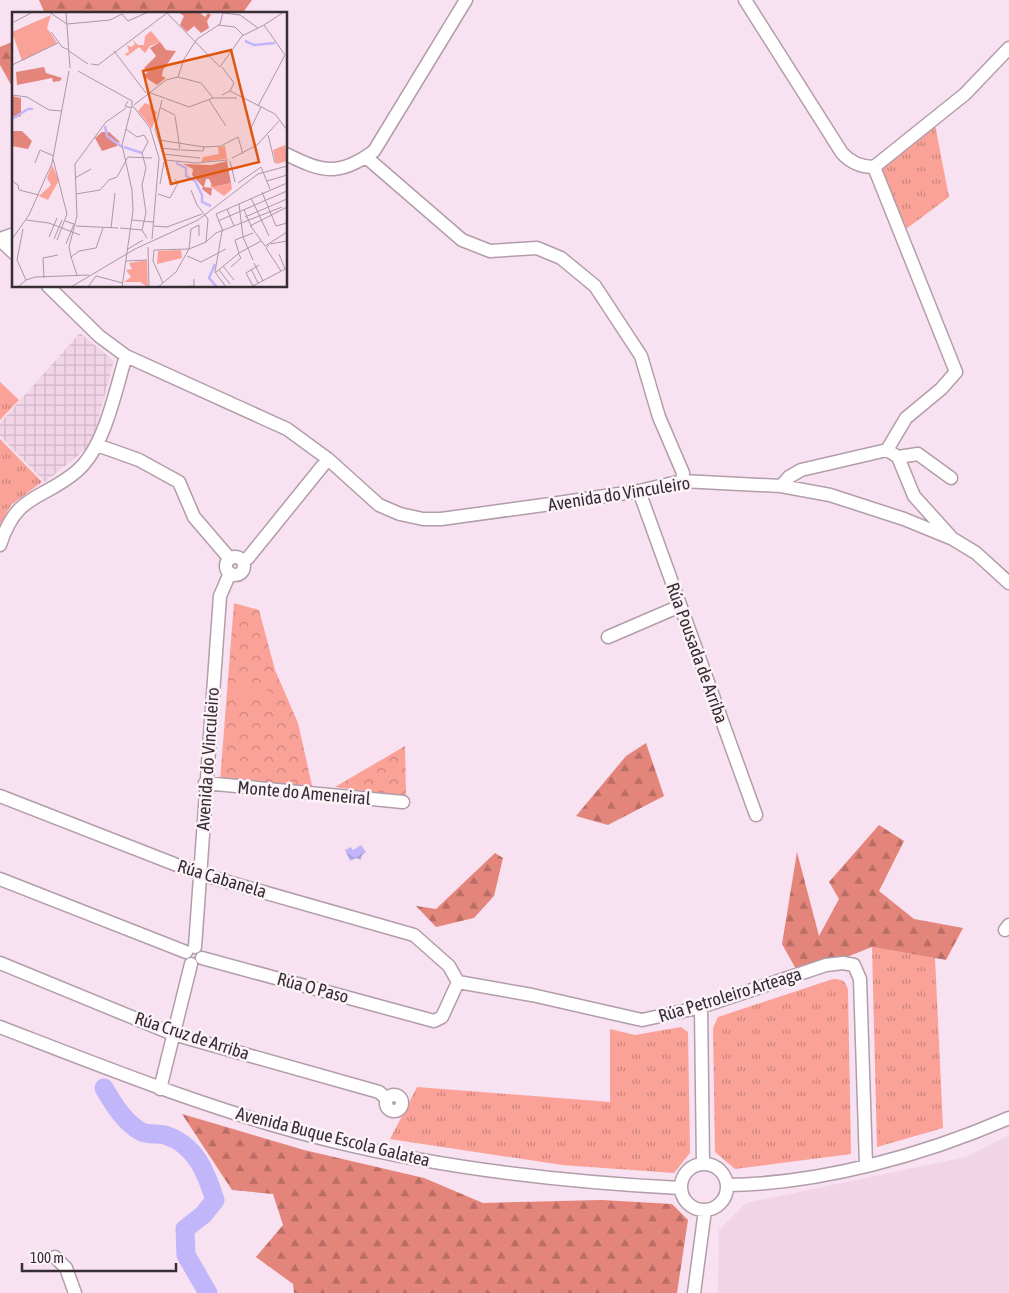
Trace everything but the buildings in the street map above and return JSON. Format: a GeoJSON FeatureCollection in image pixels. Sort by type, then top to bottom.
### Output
{"type":"FeatureCollection","features":[{"type":"Feature","properties":{"kind":"street"},"geometry":{"type":"LineString","coordinates":[[288,155],[312,167],[331,171],[366,157],[374,151],[466,0]]}},
{"type":"Feature","properties":{"kind":"street"},"geometry":{"type":"LineString","coordinates":[[746,0],[842,153],[850,161],[874,167]]}},
{"type":"Feature","properties":{"kind":"street"},"geometry":{"type":"LineString","coordinates":[[874,167],[965,94],[1009,48]]}},
{"type":"Feature","properties":{"kind":"street"},"geometry":{"type":"LineString","coordinates":[[366,157],[462,240],[490,251],[537,248],[561,258],[595,286],[641,356],[659,417],[683,473],[682,481]]}},
{"type":"Feature","properties":{"kind":"street"},"geometry":{"type":"LineString","coordinates":[[781,486],[789,477],[802,470],[887,450],[906,418],[942,389],[956,372],[874,167]]}},
{"type":"Feature","properties":{"kind":"street"},"geometry":{"type":"LineString","coordinates":[[12,235],[0,240],[12,251]]}},
{"type":"Feature","properties":{"kind":"street","name":"Avenida do Vinculeiro"},"geometry":{"type":"LineString","coordinates":[[50,288],[99,336],[126,356],[287,429],[328,459],[379,505],[400,514],[423,519],[529,507],[639,491],[682,481],[781,486],[830,495],[904,519],[953,539]]}},
{"type":"Feature","properties":{"kind":"street"},"geometry":{"type":"LineString","coordinates":[[0,545],[4,531],[20,507],[77,471],[97,445],[126,356]]}},
{"type":"Feature","properties":{"kind":"street"},"geometry":{"type":"LineString","coordinates":[[97,445],[139,460],[179,482],[194,517],[236,560],[248,558],[328,459]]}},
{"type":"Feature","properties":{"kind":"street"},"geometry":{"type":"LineString","coordinates":[[887,450],[898,458],[914,496],[953,539],[976,554],[1009,583]]}},
{"type":"Feature","properties":{"kind":"street"},"geometry":{"type":"LineString","coordinates":[[898,458],[918,454],[951,478]]}},
{"type":"Feature","properties":{"kind":"street","name":"Rúa Pousada de Arriba"},"geometry":{"type":"LineString","coordinates":[[639,491],[756,815]]}},
{"type":"Feature","properties":{"kind":"street","name":"Avenida do Vinculeiro"},"geometry":{"type":"LineString","coordinates":[[194,952],[220,596],[230,573],[226,566],[236,560]]}},
{"type":"Feature","properties":{"kind":"street"},"geometry":{"type":"LineString","coordinates":[[608,637],[680,606]]}},
{"type":"Feature","properties":{"kind":"street","name":"Monte do Ameneiral"},"geometry":{"type":"LineString","coordinates":[[206,783],[403,802]]}},
{"type":"Feature","properties":{"kind":"street","name":"Rúa Cabanela"},"geometry":{"type":"LineString","coordinates":[[0,796],[200,874],[414,935],[442,960],[454,973],[458,982]]}},
{"type":"Feature","properties":{"kind":"street","name":"Rúa O Paso"},"geometry":{"type":"LineString","coordinates":[[0,879],[194,952],[424,1019],[434,1021],[442,1017],[458,982]]}},
{"type":"Feature","properties":{"kind":"street"},"geometry":{"type":"LineString","coordinates":[[160,1088],[191,964],[186,960],[194,952]]}},
{"type":"Feature","properties":{"kind":"street","name":"Rúa Petroleiro Arteaga"},"geometry":{"type":"LineString","coordinates":[[458,982],[532,995],[642,1020],[701,1007],[826,965],[843,963],[854,965],[860,979],[866,1165]]}},
{"type":"Feature","properties":{"kind":"street","name":"Rúa Cruz de Arriba"},"geometry":{"type":"LineString","coordinates":[[0,964],[174,1034],[379,1092],[388,1099]]}},
{"type":"Feature","properties":{"kind":"street"},"geometry":{"type":"LineString","coordinates":[[701,1007],[703,1164]]}},
{"type":"Feature","properties":{"kind":"street","name":"Avenida Buque Escola Galatea"},"geometry":{"type":"LineString","coordinates":[[0,1026],[160,1088],[240,1115],[386,1153],[465,1167],[585,1183],[680,1188]]}},
{"type":"Feature","properties":{"kind":"street"},"geometry":{"type":"LineString","coordinates":[[727,1185],[794,1180],[866,1165],[959,1140],[1009,1118]]}},
{"type":"Feature","properties":{"kind":"street"},"geometry":{"type":"LineString","coordinates":[[703,1164],[717,1168],[725,1178],[727,1185],[722,1202],[705,1210],[691,1207],[685,1202],[680,1188],[684,1174],[690,1168],[703,1164]]}},
{"type":"Feature","properties":{"kind":"street"},"geometry":{"type":"LineString","coordinates":[[694,1293],[705,1210]]}},
{"type":"Feature","properties":{"kind":"street"},"geometry":{"type":"LineString","coordinates":[[55,1257],[66,1268],[75,1293]]}},
{"type":"Feature","properties":{"kind":"shaded area"},"geometry":{"type":"Polygon","coordinates":[[[80,333],[114,361],[91,445],[45,482],[0,436],[0,423],[80,333]]]}},
{"type":"Feature","properties":{"kind":"shaded area"},"geometry":{"type":"Polygon","coordinates":[[[1009,1135],[1009,1293],[718,1293],[719,1230],[746,1203],[966,1157],[1009,1135]]]}},
{"type":"Feature","properties":{"kind":"green space"},"geometry":{"type":"Polygon","coordinates":[[[39,0],[252,0],[243,12],[44,12],[39,0]]]}},
{"type":"Feature","properties":{"kind":"green space"},"geometry":{"type":"Polygon","coordinates":[[[12,42],[12,86],[0,65],[0,47],[12,42]]]}},
{"type":"Feature","properties":{"kind":"green space"},"geometry":{"type":"Polygon","coordinates":[[[935,125],[949,197],[906,229],[881,169],[935,125]]]}},
{"type":"Feature","properties":{"kind":"green space"},"geometry":{"type":"Polygon","coordinates":[[[0,382],[19,400],[0,420],[0,382]]]}},
{"type":"Feature","properties":{"kind":"green space"},"geometry":{"type":"Polygon","coordinates":[[[0,439],[42,482],[11,505],[0,525],[0,439]]]}},
{"type":"Feature","properties":{"kind":"green space"},"geometry":{"type":"Polygon","coordinates":[[[234,603],[259,610],[275,670],[298,723],[313,790],[220,781],[234,603]]]}},
{"type":"Feature","properties":{"kind":"green space"},"geometry":{"type":"Polygon","coordinates":[[[237,683],[268,685],[267,701],[236,698],[237,683]]]}},
{"type":"Feature","properties":{"kind":"green space"},"geometry":{"type":"Polygon","coordinates":[[[646,743],[664,796],[608,825],[576,816],[626,756],[646,743]]]}},
{"type":"Feature","properties":{"kind":"green space"},"geometry":{"type":"Polygon","coordinates":[[[405,746],[406,797],[335,787],[405,746]]]}},
{"type":"Feature","properties":{"kind":"green space"},"geometry":{"type":"Polygon","coordinates":[[[879,825],[904,841],[879,891],[914,919],[963,928],[946,960],[872,947],[849,956],[796,969],[782,944],[797,852],[819,936],[839,899],[829,882],[879,825]]]}},
{"type":"Feature","properties":{"kind":"green space"},"geometry":{"type":"Polygon","coordinates":[[[495,853],[503,858],[494,896],[474,918],[436,927],[416,906],[436,909],[495,853]]]}},
{"type":"Feature","properties":{"kind":"green space"},"geometry":{"type":"Polygon","coordinates":[[[872,947],[935,958],[943,1128],[877,1147],[872,947]]]}},
{"type":"Feature","properties":{"kind":"green space"},"geometry":{"type":"Polygon","coordinates":[[[833,979],[843,981],[848,990],[851,1154],[735,1169],[715,1152],[713,1028],[718,1017],[833,979]]]}},
{"type":"Feature","properties":{"kind":"green space"},"geometry":{"type":"Polygon","coordinates":[[[681,1027],[688,1032],[690,1153],[674,1173],[562,1165],[390,1139],[417,1087],[610,1102],[610,1029],[635,1035],[681,1027]]]}},
{"type":"Feature","properties":{"kind":"green space"},"geometry":{"type":"Polygon","coordinates":[[[182,1114],[304,1150],[424,1178],[483,1203],[602,1200],[672,1204],[688,1220],[677,1293],[294,1293],[293,1284],[256,1257],[283,1225],[273,1194],[232,1190],[182,1114]]]}},
{"type":"Feature","properties":{"kind":"water"},"geometry":{"type":"Polygon","coordinates":[[[361,845],[366,852],[362,855],[361,860],[356,858],[350,861],[345,850],[351,847],[353,850],[361,845]]]}},
{"type":"Feature","properties":{"kind":"waterway"},"geometry":{"type":"LineString","coordinates":[[104,1088],[120,1113],[130,1124],[142,1132],[165,1135],[185,1145],[198,1161],[208,1179],[215,1200],[203,1215],[185,1229],[186,1255],[208,1293]]}}]}
